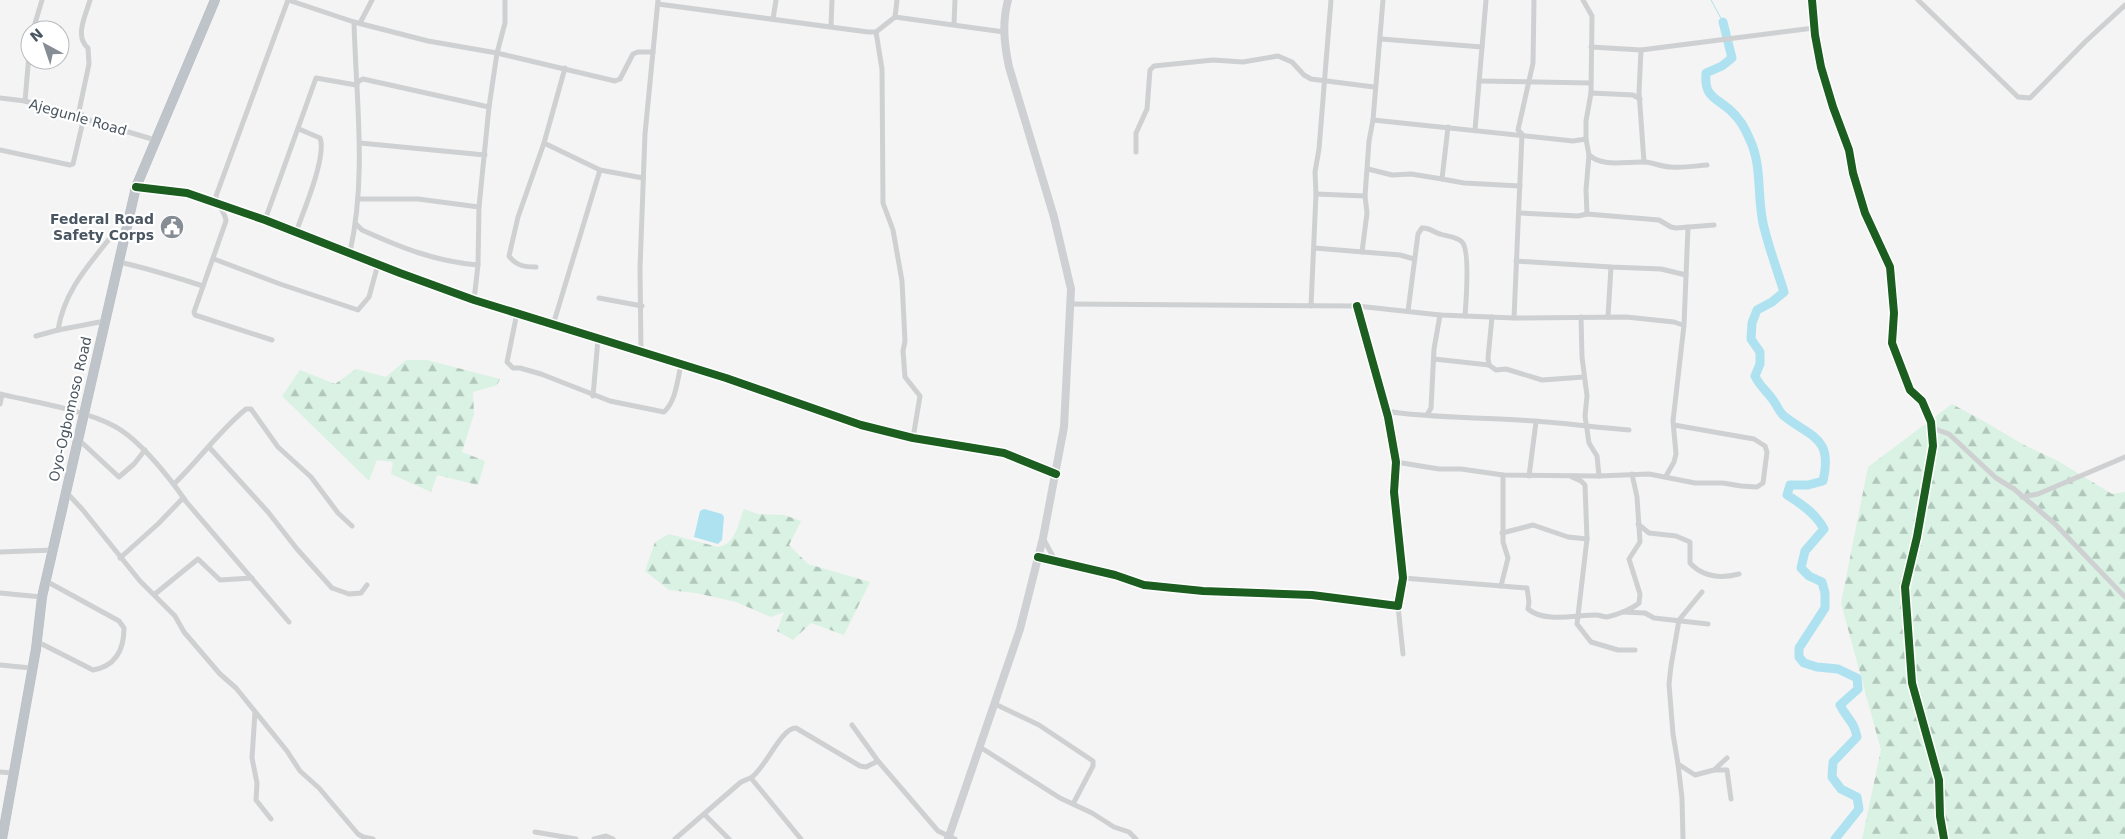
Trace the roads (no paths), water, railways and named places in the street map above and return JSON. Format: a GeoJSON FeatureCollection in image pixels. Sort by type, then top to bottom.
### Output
{"type":"FeatureCollection","features":[{"type":"Feature","properties":{"kind":"highway","name":"Oyo-Ogbomoso Road"},"geometry":{"type":"LineString","coordinates":[[2,839],[42,596],[136,187],[216,0]]}},
{"type":"Feature","properties":{"kind":"main road"},"geometry":{"type":"LineString","coordinates":[[951,838],[1020,629],[1043,538],[1064,427],[1071,289],[1065,259],[1009,67],[1004,32],[1008,0]]}},
{"type":"Feature","properties":{"kind":"street"},"geometry":{"type":"LineString","coordinates":[[36,20],[42,0]]}},
{"type":"Feature","properties":{"kind":"street"},"geometry":{"type":"LineString","coordinates":[[0,150],[70,166],[74,160],[84,117],[79,111],[89,64],[88,48],[83,44],[80,32],[90,0]]}},
{"type":"Feature","properties":{"kind":"street"},"geometry":{"type":"LineString","coordinates":[[272,340],[195,315],[194,312],[226,221],[226,215],[219,205],[216,196],[288,0],[357,23],[428,41],[497,53],[615,81],[620,79],[633,54],[653,52]]}},
{"type":"Feature","properties":{"kind":"street"},"geometry":{"type":"LineString","coordinates":[[350,252],[359,199],[360,143],[356,85],[357,23],[372,0]]}},
{"type":"Feature","properties":{"kind":"street"},"geometry":{"type":"LineString","coordinates":[[474,300],[489,107],[497,53],[505,23],[505,0]]}},
{"type":"Feature","properties":{"kind":"street"},"geometry":{"type":"LineString","coordinates":[[773,20],[776,0]]}},
{"type":"Feature","properties":{"kind":"street"},"geometry":{"type":"LineString","coordinates":[[831,26],[832,0]]}},
{"type":"Feature","properties":{"kind":"street"},"geometry":{"type":"LineString","coordinates":[[896,0],[896,17]]}},
{"type":"Feature","properties":{"kind":"street"},"geometry":{"type":"LineString","coordinates":[[954,24],[955,0]]}},
{"type":"Feature","properties":{"kind":"street"},"geometry":{"type":"LineString","coordinates":[[1311,306],[1316,194],[1315,177],[1331,0]]}},
{"type":"Feature","properties":{"kind":"street"},"geometry":{"type":"LineString","coordinates":[[1362,252],[1367,213],[1365,196],[1369,141],[1373,120],[1374,87],[1381,39],[1383,0]]}},
{"type":"Feature","properties":{"kind":"street"},"geometry":{"type":"LineString","coordinates":[[1475,130],[1486,0]]}},
{"type":"Feature","properties":{"kind":"street"},"geometry":{"type":"LineString","coordinates":[[1514,318],[1522,134],[1518,130],[1518,124],[1534,63],[1534,0]]}},
{"type":"Feature","properties":{"kind":"street"},"geometry":{"type":"LineString","coordinates":[[1583,0],[1592,16],[1591,93],[1586,121],[1586,139],[1591,161],[1586,190],[1588,214]]}},
{"type":"Feature","properties":{"kind":"street"},"geometry":{"type":"LineString","coordinates":[[1812,0],[1814,28],[1821,67],[1833,107],[1850,150],[1853,173],[1865,213],[1890,267],[1894,313],[1892,343],[1910,390],[1922,401],[1932,428],[1933,446],[1928,482],[1905,587],[1912,684],[1939,780],[1940,816],[1944,839]]}},
{"type":"Feature","properties":{"kind":"street"},"geometry":{"type":"LineString","coordinates":[[1918,0],[2018,96],[2030,98],[2084,42],[2125,5]]}},
{"type":"Feature","properties":{"kind":"street"},"geometry":{"type":"LineString","coordinates":[[641,353],[642,306],[640,268],[645,134],[658,2],[773,20],[868,32],[876,32],[896,17],[1004,32]]}},
{"type":"Feature","properties":{"kind":"street"},"geometry":{"type":"LineString","coordinates":[[1592,48],[1641,50],[1814,28]]}},
{"type":"Feature","properties":{"kind":"street"},"geometry":{"type":"LineString","coordinates":[[876,32],[882,69],[883,202],[893,230],[902,281],[905,377],[920,396],[913,438]]}},
{"type":"Feature","properties":{"kind":"street"},"geometry":{"type":"LineString","coordinates":[[1381,39],[1482,47]]}},
{"type":"Feature","properties":{"kind":"street"},"geometry":{"type":"LineString","coordinates":[[1641,50],[1639,92],[1644,162]]}},
{"type":"Feature","properties":{"kind":"street"},"geometry":{"type":"LineString","coordinates":[[1136,152],[1136,133],[1147,109],[1150,70],[1154,66],[1213,60],[1243,62],[1278,56],[1292,62],[1304,76],[1324,81],[1374,87]]}},
{"type":"Feature","properties":{"kind":"street"},"geometry":{"type":"LineString","coordinates":[[536,268],[513,262],[509,256],[518,217],[544,143],[565,68]]}},
{"type":"Feature","properties":{"kind":"street"},"geometry":{"type":"LineString","coordinates":[[26,101],[28,70]]}},
{"type":"Feature","properties":{"kind":"street"},"geometry":{"type":"LineString","coordinates":[[265,220],[316,78],[356,85]]}},
{"type":"Feature","properties":{"kind":"street"},"geometry":{"type":"LineString","coordinates":[[356,85],[358,81],[363,79],[489,107]]}},
{"type":"Feature","properties":{"kind":"street"},"geometry":{"type":"LineString","coordinates":[[1479,81],[1591,83]]}},
{"type":"Feature","properties":{"kind":"street"},"geometry":{"type":"LineString","coordinates":[[1633,95],[1639,92]]}},
{"type":"Feature","properties":{"kind":"street"},"geometry":{"type":"LineString","coordinates":[[1591,93],[1633,95],[1640,99]]}},
{"type":"Feature","properties":{"kind":"street","name":"Ajegunle Road"},"geometry":{"type":"LineString","coordinates":[[0,98],[26,101],[155,140]]}},
{"type":"Feature","properties":{"kind":"street"},"geometry":{"type":"LineString","coordinates":[[1373,120],[1522,134],[1573,141],[1586,139]]}},
{"type":"Feature","properties":{"kind":"street"},"geometry":{"type":"LineString","coordinates":[[1442,179],[1448,127]]}},
{"type":"Feature","properties":{"kind":"street"},"geometry":{"type":"LineString","coordinates":[[296,232],[316,180],[321,144],[320,138],[299,129]]}},
{"type":"Feature","properties":{"kind":"street"},"geometry":{"type":"LineString","coordinates":[[360,143],[485,155]]}},
{"type":"Feature","properties":{"kind":"street"},"geometry":{"type":"LineString","coordinates":[[544,143],[600,170],[643,178]]}},
{"type":"Feature","properties":{"kind":"street"},"geometry":{"type":"LineString","coordinates":[[1591,161],[1658,163],[1670,167],[1706,166]]}},
{"type":"Feature","properties":{"kind":"street"},"geometry":{"type":"LineString","coordinates":[[1368,169],[1392,175],[1412,174],[1464,183],[1520,186]]}},
{"type":"Feature","properties":{"kind":"street"},"geometry":{"type":"LineString","coordinates":[[553,325],[600,170]]}},
{"type":"Feature","properties":{"kind":"street"},"geometry":{"type":"LineString","coordinates":[[136,187],[187,193],[265,220],[474,300],[681,366],[726,378],[861,425],[913,438],[1004,453],[1056,474]]}},
{"type":"Feature","properties":{"kind":"street"},"geometry":{"type":"LineString","coordinates":[[1316,194],[1365,196]]}},
{"type":"Feature","properties":{"kind":"street"},"geometry":{"type":"LineString","coordinates":[[359,199],[418,199],[480,207]]}},
{"type":"Feature","properties":{"kind":"street"},"geometry":{"type":"LineString","coordinates":[[1520,213],[1578,216],[1588,214],[1659,220],[1671,227],[1714,225]]}},
{"type":"Feature","properties":{"kind":"street"},"geometry":{"type":"LineString","coordinates":[[356,224],[362,230],[416,253],[449,262],[478,265]]}},
{"type":"Feature","properties":{"kind":"street"},"geometry":{"type":"LineString","coordinates":[[1666,476],[1676,454],[1674,425],[1683,325],[1688,227]]}},
{"type":"Feature","properties":{"kind":"street"},"geometry":{"type":"LineString","coordinates":[[1408,311],[1412,295],[1414,259],[1418,234],[1422,228],[1425,228],[1435,233],[1461,240],[1464,244],[1466,258],[1465,316]]}},
{"type":"Feature","properties":{"kind":"street"},"geometry":{"type":"LineString","coordinates":[[58,330],[61,314],[68,296],[80,274],[110,238]]}},
{"type":"Feature","properties":{"kind":"street"},"geometry":{"type":"LineString","coordinates":[[1314,248],[1400,255],[1414,259]]}},
{"type":"Feature","properties":{"kind":"street"},"geometry":{"type":"LineString","coordinates":[[214,259],[280,284],[358,310],[368,297],[378,264]]}},
{"type":"Feature","properties":{"kind":"street"},"geometry":{"type":"LineString","coordinates":[[1516,261],[1662,269],[1686,275]]}},
{"type":"Feature","properties":{"kind":"street"},"geometry":{"type":"LineString","coordinates":[[118,262],[143,267],[203,286]]}},
{"type":"Feature","properties":{"kind":"street"},"geometry":{"type":"LineString","coordinates":[[1608,317],[1610,267]]}},
{"type":"Feature","properties":{"kind":"street"},"geometry":{"type":"LineString","coordinates":[[599,298],[642,306]]}},
{"type":"Feature","properties":{"kind":"street"},"geometry":{"type":"LineString","coordinates":[[1071,304],[1356,306],[1440,315],[1514,318],[1608,317],[1674,322],[1683,325]]}},
{"type":"Feature","properties":{"kind":"street"},"geometry":{"type":"LineString","coordinates":[[1356,306],[1386,411],[1396,462],[1394,492],[1403,578],[1398,606],[1403,654]]}},
{"type":"Feature","properties":{"kind":"street"},"geometry":{"type":"LineString","coordinates":[[517,313],[508,364],[513,368],[541,374],[593,396],[631,404],[650,411],[664,412],[672,400],[681,366]]}},
{"type":"Feature","properties":{"kind":"street"},"geometry":{"type":"LineString","coordinates":[[1427,415],[1431,408],[1434,359],[1440,315]]}},
{"type":"Feature","properties":{"kind":"street"},"geometry":{"type":"LineString","coordinates":[[1489,365],[1492,317]]}},
{"type":"Feature","properties":{"kind":"street"},"geometry":{"type":"LineString","coordinates":[[1581,317],[1587,427],[1590,443],[1597,456],[1599,476]]}},
{"type":"Feature","properties":{"kind":"street"},"geometry":{"type":"LineString","coordinates":[[36,336],[105,321]]}},
{"type":"Feature","properties":{"kind":"street"},"geometry":{"type":"LineString","coordinates":[[593,396],[598,339]]}},
{"type":"Feature","properties":{"kind":"street"},"geometry":{"type":"LineString","coordinates":[[1434,359],[1489,365],[1496,370],[1506,370],[1542,380],[1584,377]]}},
{"type":"Feature","properties":{"kind":"street"},"geometry":{"type":"LineString","coordinates":[[0,404],[1,395],[83,414],[115,426],[145,450],[148,457],[174,484],[186,502],[289,622]]}},
{"type":"Feature","properties":{"kind":"street"},"geometry":{"type":"LineString","coordinates":[[1431,408],[1434,415]]}},
{"type":"Feature","properties":{"kind":"street"},"geometry":{"type":"LineString","coordinates":[[174,484],[232,420],[246,409],[251,409],[278,446],[311,477],[338,513],[352,526]]}},
{"type":"Feature","properties":{"kind":"street"},"geometry":{"type":"LineString","coordinates":[[1386,411],[1412,416],[1434,415],[1470,420],[1536,422],[1629,430]]}},
{"type":"Feature","properties":{"kind":"street"},"geometry":{"type":"LineString","coordinates":[[1529,476],[1536,422]]}},
{"type":"Feature","properties":{"kind":"street"},"geometry":{"type":"LineString","coordinates":[[1396,462],[1439,469],[1461,469],[1503,475],[1599,476],[1632,474],[1666,476],[1688,482],[1723,482],[1741,486],[1757,487],[1763,483],[1767,452],[1765,446],[1754,439],[1674,425]]}},
{"type":"Feature","properties":{"kind":"street"},"geometry":{"type":"LineString","coordinates":[[1932,428],[1949,434],[1996,478],[2055,524],[2125,597]]}},
{"type":"Feature","properties":{"kind":"street"},"geometry":{"type":"LineString","coordinates":[[78,438],[118,477],[134,464],[145,450]]}},
{"type":"Feature","properties":{"kind":"street"},"geometry":{"type":"LineString","coordinates":[[208,447],[268,512],[297,549],[332,588],[350,594],[361,593],[367,584]]}},
{"type":"Feature","properties":{"kind":"street"},"geometry":{"type":"LineString","coordinates":[[2022,497],[2038,494],[2125,457]]}},
{"type":"Feature","properties":{"kind":"street"},"geometry":{"type":"LineString","coordinates":[[1632,474],[1637,497],[1640,542],[1630,559],[1640,594],[1639,603],[1645,613]]}},
{"type":"Feature","properties":{"kind":"street"},"geometry":{"type":"LineString","coordinates":[[1501,586],[1508,558],[1502,533],[1503,475]]}},
{"type":"Feature","properties":{"kind":"street"},"geometry":{"type":"LineString","coordinates":[[1569,476],[1581,481],[1585,486],[1587,539],[1577,624],[1591,642],[1618,650],[1635,650]]}},
{"type":"Feature","properties":{"kind":"street"},"geometry":{"type":"LineString","coordinates":[[66,491],[82,508],[120,558],[174,616],[184,632],[220,674],[236,688],[287,751],[300,771],[319,788],[358,834],[363,838],[373,839]]}},
{"type":"Feature","properties":{"kind":"street"},"geometry":{"type":"LineString","coordinates":[[120,558],[158,524],[183,498],[186,502]]}},
{"type":"Feature","properties":{"kind":"street"},"geometry":{"type":"LineString","coordinates":[[1638,524],[1649,533],[1676,536],[1690,542],[1690,563],[1706,575],[1722,577],[1739,574]]}},
{"type":"Feature","properties":{"kind":"street"},"geometry":{"type":"LineString","coordinates":[[1502,533],[1533,525],[1568,537],[1587,539]]}},
{"type":"Feature","properties":{"kind":"street"},"geometry":{"type":"LineString","coordinates":[[1043,538],[1056,562]]}},
{"type":"Feature","properties":{"kind":"street"},"geometry":{"type":"LineString","coordinates":[[0,552],[54,550]]}},
{"type":"Feature","properties":{"kind":"street"},"geometry":{"type":"LineString","coordinates":[[1038,557],[1115,575],[1144,585],[1202,591],[1312,595],[1398,606]]}},
{"type":"Feature","properties":{"kind":"street"},"geometry":{"type":"LineString","coordinates":[[155,594],[198,559],[220,580],[252,578]]}},
{"type":"Feature","properties":{"kind":"street"},"geometry":{"type":"LineString","coordinates":[[1403,578],[1526,588],[1529,602],[1528,609],[1532,613],[1551,617],[1577,618],[1597,615],[1608,617],[1634,607],[1639,603]]}},
{"type":"Feature","properties":{"kind":"street"},"geometry":{"type":"LineString","coordinates":[[36,641],[93,670],[99,669],[117,658],[124,636],[124,628],[119,621],[46,581]]}},
{"type":"Feature","properties":{"kind":"street"},"geometry":{"type":"LineString","coordinates":[[1683,839],[1682,798],[1673,734],[1669,684],[1679,620],[1702,592]]}},
{"type":"Feature","properties":{"kind":"street"},"geometry":{"type":"LineString","coordinates":[[0,594],[42,596]]}},
{"type":"Feature","properties":{"kind":"street"},"geometry":{"type":"LineString","coordinates":[[1620,612],[1645,613],[1654,618],[1708,624]]}},
{"type":"Feature","properties":{"kind":"street"},"geometry":{"type":"LineString","coordinates":[[0,665],[31,668]]}},
{"type":"Feature","properties":{"kind":"street"},"geometry":{"type":"LineString","coordinates":[[995,704],[1038,725],[1093,761],[1093,766],[1073,804]]}},
{"type":"Feature","properties":{"kind":"street"},"geometry":{"type":"LineString","coordinates":[[255,712],[252,758],[257,783],[256,800],[270,818]]}},
{"type":"Feature","properties":{"kind":"street"},"geometry":{"type":"LineString","coordinates":[[852,725],[878,761],[938,831],[951,838]]}},
{"type":"Feature","properties":{"kind":"street"},"geometry":{"type":"LineString","coordinates":[[675,839],[741,782],[751,778],[772,754],[784,733],[792,728],[805,732],[836,753],[860,766],[866,767],[878,761]]}},
{"type":"Feature","properties":{"kind":"street"},"geometry":{"type":"LineString","coordinates":[[980,747],[1060,798],[1092,813],[1114,827],[1129,832],[1136,839]]}},
{"type":"Feature","properties":{"kind":"street"},"geometry":{"type":"LineString","coordinates":[[1714,770],[1727,758]]}},
{"type":"Feature","properties":{"kind":"street"},"geometry":{"type":"LineString","coordinates":[[1678,764],[1695,774],[1714,770],[1727,770],[1731,799]]}},
{"type":"Feature","properties":{"kind":"street"},"geometry":{"type":"LineString","coordinates":[[0,772],[13,772]]}},
{"type":"Feature","properties":{"kind":"street"},"geometry":{"type":"LineString","coordinates":[[751,778],[801,839]]}},
{"type":"Feature","properties":{"kind":"street"},"geometry":{"type":"LineString","coordinates":[[705,814],[729,839]]}},
{"type":"Feature","properties":{"kind":"street"},"geometry":{"type":"LineString","coordinates":[[535,832],[576,839]]}},
{"type":"Feature","properties":{"kind":"street"},"geometry":{"type":"LineString","coordinates":[[594,839],[606,836],[613,839]]}},
{"type":"Feature","properties":{"kind":"water"},"geometry":{"type":"Polygon","coordinates":[[[704,509],[722,514],[724,517],[722,540],[718,544],[694,537],[700,511],[704,509]]]}},
{"type":"Feature","properties":{"kind":"waterway"},"geometry":{"type":"LineString","coordinates":[[1711,0],[1723,22]]}},
{"type":"Feature","properties":{"kind":"waterway"},"geometry":{"type":"LineString","coordinates":[[1723,22],[1732,58],[1722,66],[1706,73],[1707,88],[1712,96],[1731,111],[1739,121],[1754,150],[1758,170],[1763,223],[1784,292],[1772,302],[1757,310],[1752,323],[1751,339],[1760,352],[1760,364],[1755,376],[1782,414],[1818,440],[1825,455],[1823,481],[1808,485],[1790,485],[1787,495],[1808,510],[1824,529],[1805,551],[1801,568],[1809,576],[1822,582],[1825,593],[1825,608],[1799,648],[1799,657],[1804,663],[1817,667],[1838,669],[1857,678],[1858,689],[1840,705],[1852,724],[1857,737],[1833,762],[1832,777],[1841,789],[1857,797],[1859,809],[1835,839]]}},
{"type":"Feature","properties":{"kind":"place","name":"Federal Road Safety Corps"},"geometry":{"type":"Point","coordinates":[172,227]}}]}
